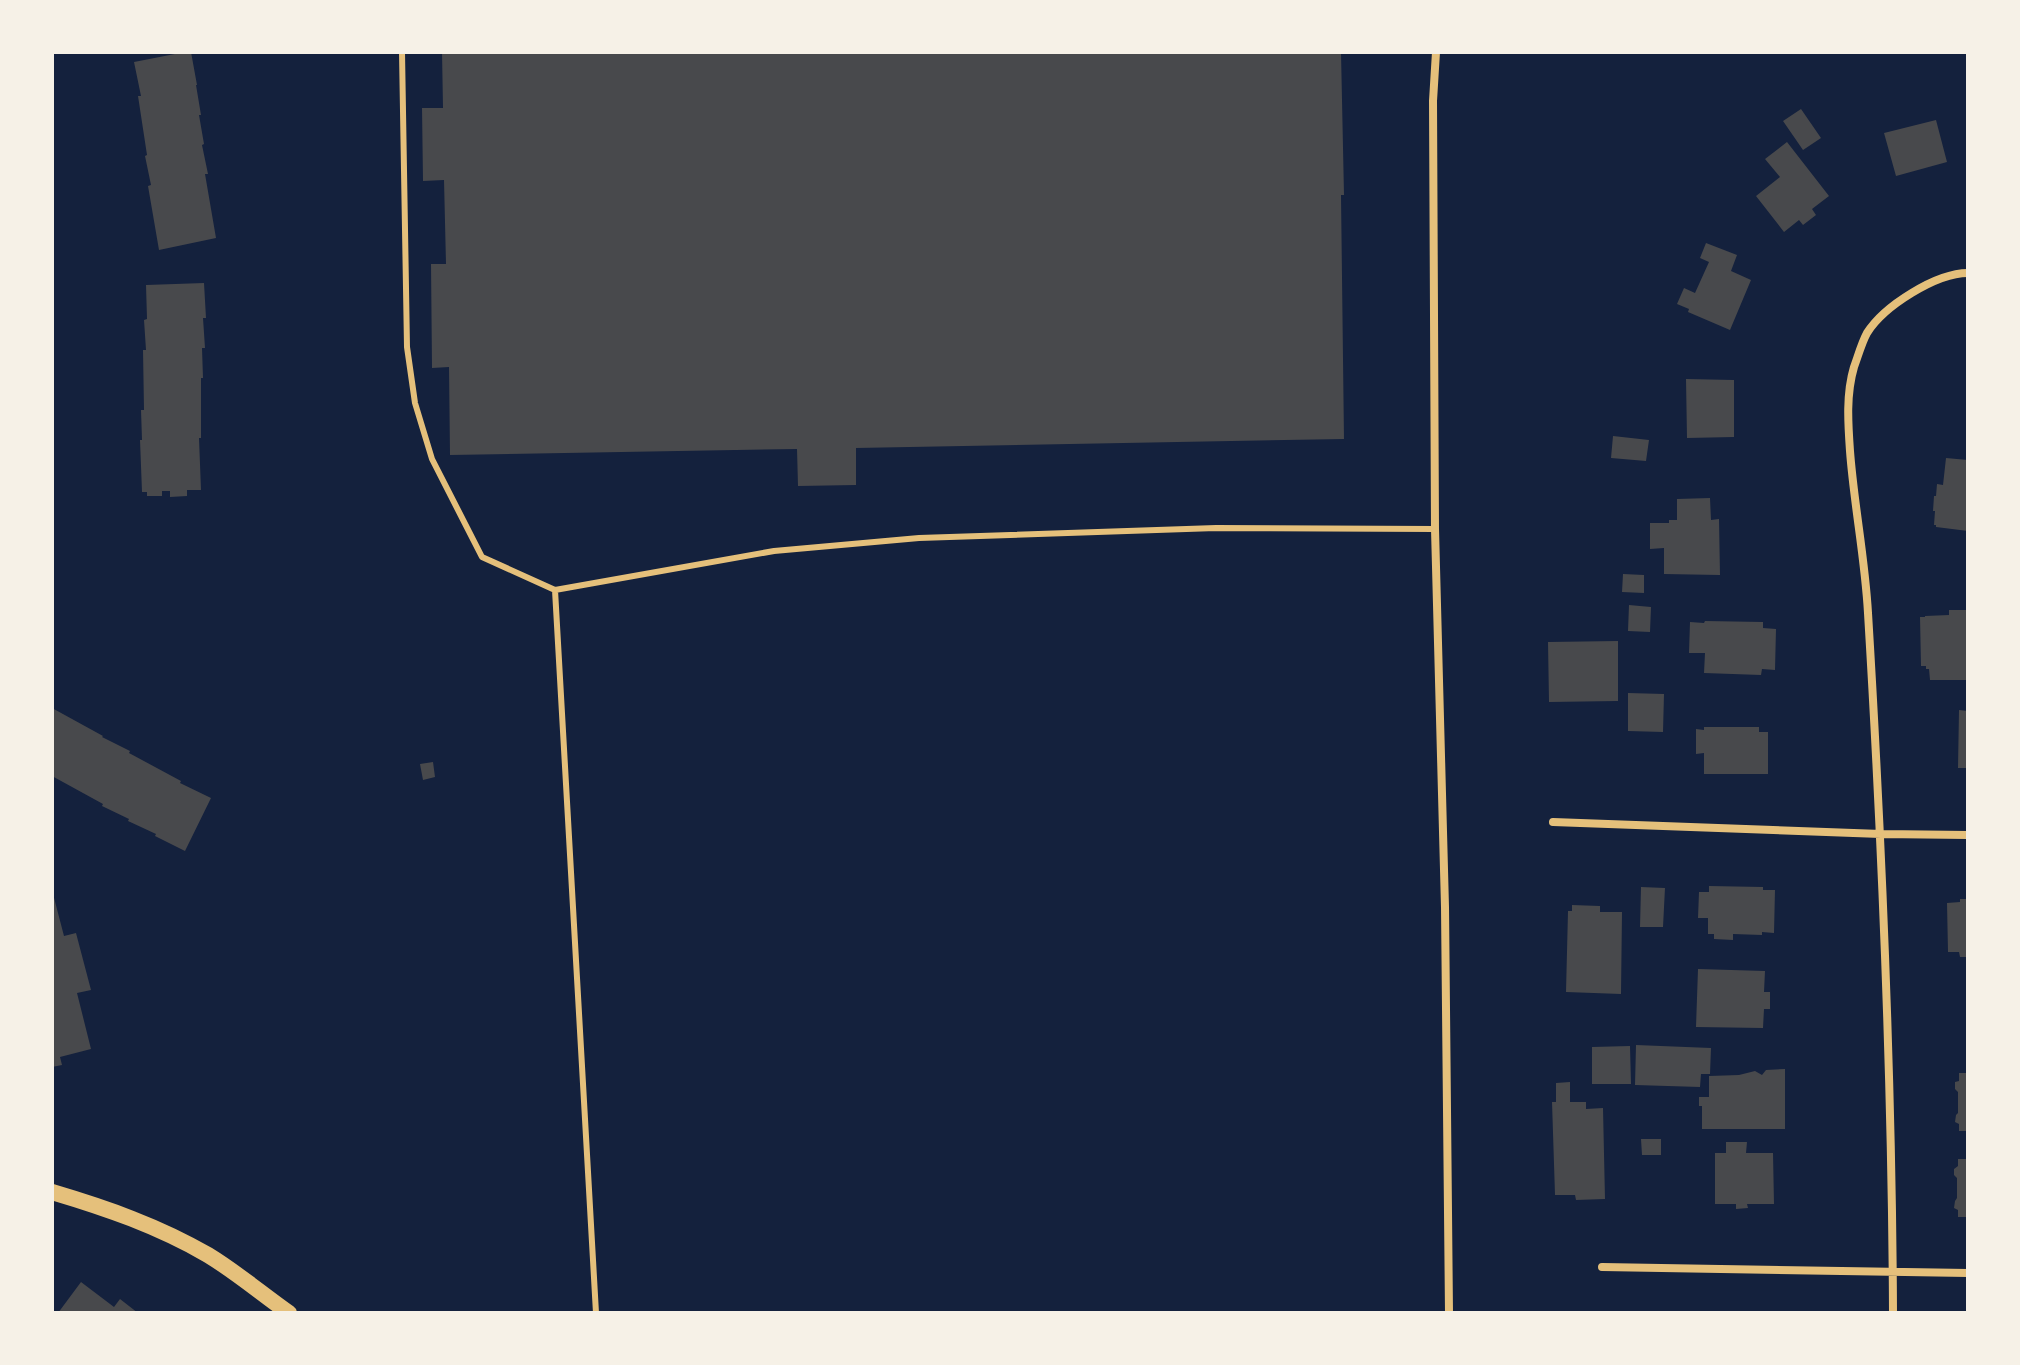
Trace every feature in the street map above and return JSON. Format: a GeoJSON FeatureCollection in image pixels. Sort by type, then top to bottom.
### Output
{"type":"FeatureCollection","features":[{"type":"Feature","properties":{"kind":"main road"},"geometry":{"type":"LineString","coordinates":[[52,1192],[104,1207],[157,1228],[210,1256],[289,1313]]}},
{"type":"Feature","properties":{"kind":"street"},"geometry":{"type":"LineString","coordinates":[[1436,52],[1433,101],[1435,529],[1445,907],[1449,1313]]}},
{"type":"Feature","properties":{"kind":"street"},"geometry":{"type":"LineString","coordinates":[[1893,1313],[1881,834],[1868,599],[1851,469],[1848,412],[1854,369],[1868,332],[1896,302],[1926,284],[1964,273]]}},
{"type":"Feature","properties":{"kind":"street"},"geometry":{"type":"LineString","coordinates":[[1553,822],[1968,835]]}},
{"type":"Feature","properties":{"kind":"street"},"geometry":{"type":"LineString","coordinates":[[1602,1267],[1968,1273]]}},
{"type":"Feature","properties":{"kind":"lane"},"geometry":{"type":"LineString","coordinates":[[402,52],[407,347],[415,403],[432,459],[482,557],[555,590],[774,551],[919,538],[1216,528],[1435,529]]}},
{"type":"Feature","properties":{"kind":"lane"},"geometry":{"type":"LineString","coordinates":[[555,590],[596,1313]]}},
{"type":"Feature","properties":{"kind":"building"},"geometry":{"type":"Polygon","coordinates":[[[191,52],[197,85],[208,174],[205,174],[216,238],[159,250],[148,186],[151,185],[138,96],[141,96],[134,62],[191,52]]]}},
{"type":"Feature","properties":{"kind":"building"},"geometry":{"type":"Polygon","coordinates":[[[442,52],[1341,52],[1344,439],[856,448],[856,485],[798,486],[797,449],[450,455],[449,367],[432,368],[431,264],[446,264],[444,180],[423,181],[422,108],[443,108],[442,52]]]}},
{"type":"Feature","properties":{"kind":"building"},"geometry":{"type":"Polygon","coordinates":[[[1801,109],[1821,138],[1803,150],[1783,121],[1801,109]]]}},
{"type":"Feature","properties":{"kind":"building"},"geometry":{"type":"Polygon","coordinates":[[[1936,120],[1947,162],[1896,176],[1884,133],[1936,120]]]}},
{"type":"Feature","properties":{"kind":"building"},"geometry":{"type":"Polygon","coordinates":[[[1787,142],[1829,196],[1812,209],[1816,215],[1803,225],[1799,220],[1784,232],[1756,196],[1780,177],[1765,159],[1787,142]]]}},
{"type":"Feature","properties":{"kind":"building"},"geometry":{"type":"Polygon","coordinates":[[[1706,243],[1737,255],[1731,271],[1751,280],[1730,330],[1677,304],[1684,288],[1695,293],[1709,262],[1700,258],[1706,243]]]}},
{"type":"Feature","properties":{"kind":"building"},"geometry":{"type":"Polygon","coordinates":[[[204,283],[206,318],[203,318],[205,348],[202,348],[199,438],[201,490],[187,490],[187,496],[170,497],[170,491],[162,491],[162,496],[147,496],[147,492],[142,492],[140,440],[141,410],[144,410],[146,285],[204,283]]]}},
{"type":"Feature","properties":{"kind":"building"},"geometry":{"type":"Polygon","coordinates":[[[1686,379],[1734,380],[1734,437],[1687,438],[1686,379]]]}},
{"type":"Feature","properties":{"kind":"building"},"geometry":{"type":"Polygon","coordinates":[[[1613,436],[1649,440],[1646,461],[1611,458],[1613,436]]]}},
{"type":"Feature","properties":{"kind":"building"},"geometry":{"type":"Polygon","coordinates":[[[1946,458],[1968,460],[1968,531],[1934,525],[1934,496],[1937,484],[1943,485],[1946,458]]]}},
{"type":"Feature","properties":{"kind":"building"},"geometry":{"type":"Polygon","coordinates":[[[1710,498],[1711,520],[1719,519],[1720,575],[1664,574],[1664,548],[1650,549],[1650,523],[1677,520],[1677,499],[1710,498]]]}},
{"type":"Feature","properties":{"kind":"building"},"geometry":{"type":"Polygon","coordinates":[[[1623,574],[1644,575],[1644,593],[1622,592],[1623,574]]]}},
{"type":"Feature","properties":{"kind":"building"},"geometry":{"type":"Polygon","coordinates":[[[1629,605],[1651,607],[1650,632],[1628,631],[1629,605]]]}},
{"type":"Feature","properties":{"kind":"building"},"geometry":{"type":"Polygon","coordinates":[[[1949,610],[1968,610],[1968,680],[1930,680],[1929,669],[1921,666],[1920,617],[1949,615],[1949,610]]]}},
{"type":"Feature","properties":{"kind":"building"},"geometry":{"type":"Polygon","coordinates":[[[1690,622],[1763,622],[1763,628],[1776,629],[1775,670],[1762,669],[1761,675],[1704,673],[1705,653],[1689,653],[1690,622]]]}},
{"type":"Feature","properties":{"kind":"building"},"geometry":{"type":"Polygon","coordinates":[[[1618,641],[1618,701],[1549,702],[1548,642],[1618,641]]]}},
{"type":"Feature","properties":{"kind":"building"},"geometry":{"type":"Polygon","coordinates":[[[1628,693],[1664,694],[1663,732],[1628,731],[1628,693]]]}},
{"type":"Feature","properties":{"kind":"building"},"geometry":{"type":"Polygon","coordinates":[[[52,708],[211,798],[185,851],[52,776],[52,708]]]}},
{"type":"Feature","properties":{"kind":"building"},"geometry":{"type":"Polygon","coordinates":[[[1959,710],[1968,711],[1968,768],[1958,768],[1959,710]]]}},
{"type":"Feature","properties":{"kind":"building"},"geometry":{"type":"Polygon","coordinates":[[[1704,727],[1759,727],[1759,732],[1768,732],[1768,774],[1704,774],[1704,753],[1696,754],[1696,729],[1704,730],[1704,727]]]}},
{"type":"Feature","properties":{"kind":"building"},"geometry":{"type":"Polygon","coordinates":[[[433,762],[435,777],[423,780],[420,764],[433,762]]]}},
{"type":"Feature","properties":{"kind":"building"},"geometry":{"type":"Polygon","coordinates":[[[1709,886],[1775,890],[1774,933],[1733,934],[1733,940],[1714,939],[1714,934],[1708,934],[1708,918],[1698,918],[1699,892],[1709,892],[1709,886]]]}},
{"type":"Feature","properties":{"kind":"building"},"geometry":{"type":"Polygon","coordinates":[[[1641,887],[1665,888],[1663,927],[1640,927],[1641,887]]]}},
{"type":"Feature","properties":{"kind":"building"},"geometry":{"type":"Polygon","coordinates":[[[52,890],[64,936],[76,933],[91,990],[77,993],[91,1049],[60,1057],[62,1065],[52,1067],[52,890]]]}},
{"type":"Feature","properties":{"kind":"building"},"geometry":{"type":"Polygon","coordinates":[[[1960,899],[1968,899],[1968,957],[1960,957],[1959,952],[1948,952],[1947,903],[1960,902],[1960,899]]]}},
{"type":"Feature","properties":{"kind":"building"},"geometry":{"type":"Polygon","coordinates":[[[1572,905],[1600,906],[1600,912],[1622,912],[1621,994],[1566,992],[1568,911],[1572,911],[1572,905]]]}},
{"type":"Feature","properties":{"kind":"building"},"geometry":{"type":"Polygon","coordinates":[[[1698,969],[1765,971],[1764,992],[1770,992],[1770,1009],[1764,1009],[1763,1028],[1696,1027],[1698,969]]]}},
{"type":"Feature","properties":{"kind":"building"},"geometry":{"type":"Polygon","coordinates":[[[1636,1045],[1711,1048],[1710,1074],[1701,1074],[1700,1087],[1635,1085],[1636,1045]]]}},
{"type":"Feature","properties":{"kind":"building"},"geometry":{"type":"Polygon","coordinates":[[[1630,1046],[1631,1084],[1592,1084],[1592,1047],[1630,1046]]]}},
{"type":"Feature","properties":{"kind":"building"},"geometry":{"type":"Polygon","coordinates":[[[1785,1069],[1785,1129],[1702,1129],[1699,1097],[1709,1097],[1709,1076],[1755,1071],[1762,1075],[1766,1070],[1785,1069]]]}},
{"type":"Feature","properties":{"kind":"building"},"geometry":{"type":"Polygon","coordinates":[[[1959,1073],[1968,1073],[1968,1131],[1959,1131],[1959,1124],[1955,1122],[1958,1092],[1955,1082],[1959,1081],[1959,1073]]]}},
{"type":"Feature","properties":{"kind":"building"},"geometry":{"type":"Polygon","coordinates":[[[1570,1082],[1570,1102],[1586,1102],[1586,1109],[1603,1108],[1605,1199],[1576,1200],[1575,1195],[1555,1195],[1552,1102],[1556,1102],[1556,1083],[1570,1082]]]}},
{"type":"Feature","properties":{"kind":"building"},"geometry":{"type":"Polygon","coordinates":[[[1641,1139],[1661,1139],[1661,1155],[1642,1155],[1641,1139]]]}},
{"type":"Feature","properties":{"kind":"building"},"geometry":{"type":"Polygon","coordinates":[[[1726,1142],[1747,1142],[1746,1153],[1773,1153],[1774,1204],[1747,1204],[1748,1208],[1736,1209],[1736,1204],[1715,1204],[1715,1153],[1726,1153],[1726,1142]]]}},
{"type":"Feature","properties":{"kind":"building"},"geometry":{"type":"Polygon","coordinates":[[[1958,1159],[1968,1159],[1968,1217],[1958,1217],[1958,1210],[1954,1208],[1957,1178],[1954,1169],[1958,1166],[1958,1159]]]}},
{"type":"Feature","properties":{"kind":"building"},"geometry":{"type":"Polygon","coordinates":[[[81,1282],[114,1307],[120,1299],[138,1313],[58,1313],[81,1282]]]}}]}
